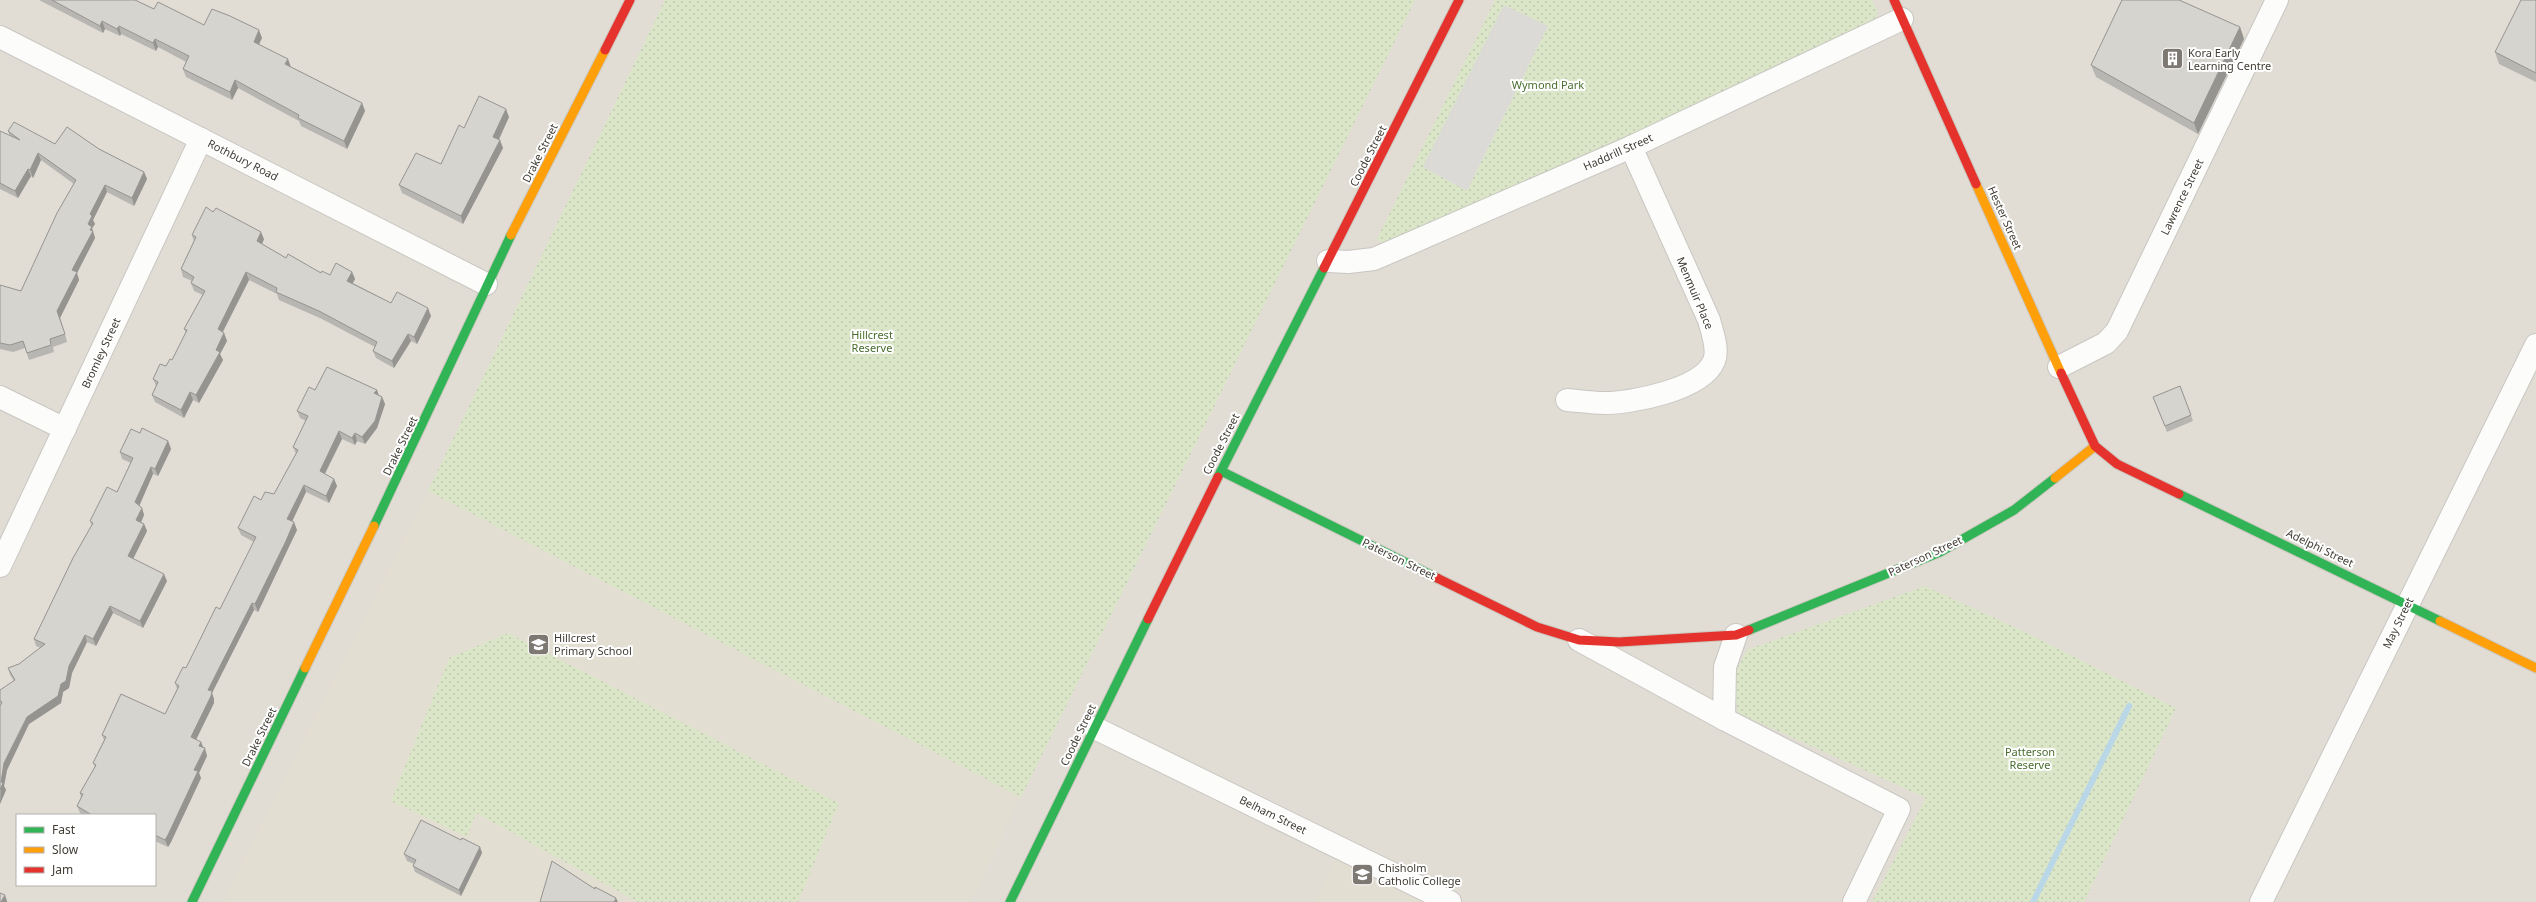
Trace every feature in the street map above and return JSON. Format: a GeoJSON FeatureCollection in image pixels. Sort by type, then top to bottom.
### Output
{"type":"FeatureCollection","features":[{"type":"Feature","properties":{"kind":"street","name":"Drake Street"},"geometry":{"type":"LineString","coordinates":[[192,902],[418,436],[486,284],[630,0]]}},
{"type":"Feature","properties":{"kind":"street","name":"Coode Street"},"geometry":{"type":"LineString","coordinates":[[1010,902],[1221,471],[1459,0]]}},
{"type":"Feature","properties":{"kind":"street","name":"Hester Street"},"geometry":{"type":"LineString","coordinates":[[1894,0],[2095,446]]}},
{"type":"Feature","properties":{"kind":"street","name":"Lawrence Street"},"geometry":{"type":"LineString","coordinates":[[2059,367],[2106,343],[2117,331],[2277,0]]}},
{"type":"Feature","properties":{"kind":"street","name":"Haddrill Street"},"geometry":{"type":"LineString","coordinates":[[1328,260],[1348,262],[1374,259],[1631,147],[1902,20]]}},
{"type":"Feature","properties":{"kind":"street","name":"Rothbury Road"},"geometry":{"type":"LineString","coordinates":[[0,37],[486,284]]}},
{"type":"Feature","properties":{"kind":"street","name":"Bromley Street"},"geometry":{"type":"LineString","coordinates":[[0,566],[201,139]]}},
{"type":"Feature","properties":{"kind":"street","name":"Menmuir Place"},"geometry":{"type":"LineString","coordinates":[[1567,400],[1605,403],[1661,395],[1700,377],[1714,362],[1716,347],[1709,320],[1631,147]]}},
{"type":"Feature","properties":{"kind":"street","name":"May Street"},"geometry":{"type":"LineString","coordinates":[[2262,902],[2407,604],[2536,345]]}},
{"type":"Feature","properties":{"kind":"street"},"geometry":{"type":"LineString","coordinates":[[0,397],[65,429]]}},
{"type":"Feature","properties":{"kind":"street","name":"Paterson Street"},"geometry":{"type":"LineString","coordinates":[[1578,640],[1619,642],[1736,634],[1940,552],[2014,510],[2095,446]]}},
{"type":"Feature","properties":{"kind":"street","name":"Adelphi Street"},"geometry":{"type":"LineString","coordinates":[[2095,446],[2117,464],[2536,668]]}},
{"type":"Feature","properties":{"kind":"street","name":"Paterson Street"},"geometry":{"type":"LineString","coordinates":[[1221,471],[1537,627],[1578,640],[1724,719],[1899,809],[1854,902]]}},
{"type":"Feature","properties":{"kind":"street"},"geometry":{"type":"LineString","coordinates":[[1724,719],[1725,667],[1736,634]]}},
{"type":"Feature","properties":{"kind":"street","name":"Belham Street"},"geometry":{"type":"LineString","coordinates":[[1095,728],[1450,902]]}},
{"type":"Feature","properties":{"kind":"shaded area"},"geometry":{"type":"Polygon","coordinates":[[[0,0],[2536,0],[2536,902],[0,902],[0,0]]]}},
{"type":"Feature","properties":{"kind":"shaded area"},"geometry":{"type":"Polygon","coordinates":[[[1504,5],[1548,26],[1467,191],[1423,167],[1504,5]]]}},
{"type":"Feature","properties":{"kind":"shaded area","name":"Hillcrest Primary School"},"geometry":{"type":"Polygon","coordinates":[[[428,491],[1021,797],[970,902],[224,902],[428,491]]]}},
{"type":"Feature","properties":{"kind":"shaded area","name":"Chisholm Catholic College"},"geometry":{"type":"Polygon","coordinates":[[[1341,847],[1453,902],[1314,902],[1341,847]]]}},
{"type":"Feature","properties":{"kind":"green space","name":"Hillcrest Reserve"},"geometry":{"type":"Polygon","coordinates":[[[665,0],[1415,0],[1021,797],[428,491],[665,0]]]}},
{"type":"Feature","properties":{"kind":"green space","name":"Wymond Park"},"geometry":{"type":"Polygon","coordinates":[[[1495,0],[1872,0],[1878,13],[1862,35],[1391,251],[1377,239],[1495,0]]]}},
{"type":"Feature","properties":{"kind":"green space","name":"Patterson Reserve"},"geometry":{"type":"Polygon","coordinates":[[[1925,586],[2025,632],[2176,708],[2084,902],[1872,902],[1926,798],[1738,713],[1732,678],[1747,650],[1925,586]]]}},
{"type":"Feature","properties":{"kind":"green space"},"geometry":{"type":"Polygon","coordinates":[[[508,633],[839,803],[798,902],[638,902],[476,813],[467,837],[391,801],[449,658],[508,633]]]}},
{"type":"Feature","properties":{"kind":"building"},"geometry":{"type":"Polygon","coordinates":[[[52,0],[135,0],[154,9],[158,2],[204,25],[212,9],[259,30],[254,42],[288,59],[285,64],[362,103],[344,141],[298,118],[299,115],[235,80],[230,92],[183,69],[189,56],[155,39],[153,43],[119,26],[117,29],[102,21],[100,26],[52,0]]]}},
{"type":"Feature","properties":{"kind":"building","name":"Kora Early Learning Centre"},"geometry":{"type":"Polygon","coordinates":[[[2122,0],[2179,0],[2240,27],[2194,123],[2091,65],[2122,0]]]}},
{"type":"Feature","properties":{"kind":"building"},"geometry":{"type":"Polygon","coordinates":[[[2521,0],[2536,0],[2536,73],[2495,52],[2521,0]]]}},
{"type":"Feature","properties":{"kind":"building"},"geometry":{"type":"Polygon","coordinates":[[[479,96],[506,109],[493,137],[500,140],[461,216],[399,185],[416,153],[441,164],[459,125],[464,128],[479,96]]]}},
{"type":"Feature","properties":{"kind":"building"},"geometry":{"type":"Polygon","coordinates":[[[14,122],[55,144],[67,127],[99,149],[144,172],[132,198],[105,185],[90,214],[92,216],[88,224],[92,227],[90,230],[93,231],[72,270],[77,272],[57,311],[65,334],[50,339],[51,345],[27,353],[23,341],[10,345],[0,343],[0,285],[21,291],[57,213],[76,180],[38,153],[30,170],[28,169],[15,191],[0,183],[0,131],[20,140],[8,131],[14,122]]]}},
{"type":"Feature","properties":{"kind":"building"},"geometry":{"type":"Polygon","coordinates":[[[206,207],[213,212],[216,208],[261,232],[257,241],[286,258],[288,254],[321,273],[322,271],[330,275],[336,263],[352,272],[347,281],[391,303],[397,292],[428,308],[414,337],[408,334],[392,361],[373,351],[377,342],[319,311],[276,292],[277,288],[246,272],[218,329],[224,333],[216,350],[220,352],[196,395],[190,392],[181,410],[152,395],[158,382],[153,379],[160,364],[166,366],[170,359],[172,360],[187,330],[184,329],[205,291],[191,283],[194,277],[181,269],[196,237],[192,235],[206,207]]]}},
{"type":"Feature","properties":{"kind":"building"},"geometry":{"type":"Polygon","coordinates":[[[327,367],[377,390],[374,393],[382,397],[375,421],[362,437],[355,433],[352,438],[339,431],[320,471],[334,479],[326,496],[304,485],[287,519],[294,522],[286,541],[255,604],[252,603],[208,690],[212,691],[211,696],[191,737],[201,742],[199,746],[205,748],[194,770],[198,771],[168,835],[165,840],[156,836],[156,814],[90,814],[77,806],[83,794],[80,793],[96,765],[93,763],[106,737],[102,735],[121,694],[165,714],[179,686],[175,683],[183,667],[186,668],[216,607],[220,609],[256,537],[238,528],[254,496],[261,500],[265,492],[274,494],[298,450],[293,447],[308,416],[297,411],[309,387],[315,390],[327,367]]]}},
{"type":"Feature","properties":{"kind":"building"},"geometry":{"type":"Polygon","coordinates":[[[2180,386],[2191,415],[2165,426],[2153,397],[2180,386]]]}},
{"type":"Feature","properties":{"kind":"building"},"geometry":{"type":"Polygon","coordinates":[[[142,428],[168,441],[155,469],[151,467],[135,502],[142,508],[136,520],[144,524],[128,556],[164,574],[140,621],[110,606],[93,639],[85,635],[69,666],[66,681],[61,684],[58,696],[27,717],[4,763],[1,782],[3,783],[0,790],[0,706],[2,702],[0,701],[0,690],[15,680],[8,668],[19,664],[45,644],[34,639],[73,558],[93,523],[90,521],[107,487],[117,492],[133,458],[120,452],[131,429],[140,433],[142,428]]]}},
{"type":"Feature","properties":{"kind":"building"},"geometry":{"type":"Polygon","coordinates":[[[421,820],[461,840],[462,838],[480,847],[459,890],[413,866],[416,860],[404,854],[421,820]]]}},
{"type":"Feature","properties":{"kind":"building"},"geometry":{"type":"Polygon","coordinates":[[[552,861],[595,889],[595,887],[616,898],[614,902],[540,902],[552,861]]]}},
{"type":"Feature","properties":{"kind":"building"},"geometry":{"type":"Polygon","coordinates":[[[0,893],[5,895],[1,902],[0,902],[0,893]]]}},
{"type":"Feature","properties":{"kind":"waterway"},"geometry":{"type":"LineString","coordinates":[[2033,902],[2129,706]]}},
{"type":"Feature","properties":{"kind":"traffic: fast"},"geometry":{"type":"LineString","coordinates":[[374,526],[511,235]]}},
{"type":"Feature","properties":{"kind":"traffic: fast"},"geometry":{"type":"LineString","coordinates":[[1218,477],[1324,268]]}},
{"type":"Feature","properties":{"kind":"traffic: fast"},"geometry":{"type":"LineString","coordinates":[[1221,471],[1437,578]]}},
{"type":"Feature","properties":{"kind":"traffic: fast"},"geometry":{"type":"LineString","coordinates":[[1749,630],[1940,552],[2014,510],[2055,478]]}},
{"type":"Feature","properties":{"kind":"traffic: fast"},"geometry":{"type":"LineString","coordinates":[[2179,494],[2440,621]]}},
{"type":"Feature","properties":{"kind":"traffic: fast"},"geometry":{"type":"LineString","coordinates":[[1010,902],[1148,619]]}},
{"type":"Feature","properties":{"kind":"traffic: fast"},"geometry":{"type":"LineString","coordinates":[[192,902],[305,668]]}},
{"type":"Feature","properties":{"kind":"traffic: slow"},"geometry":{"type":"LineString","coordinates":[[511,235],[605,50]]}},
{"type":"Feature","properties":{"kind":"traffic: slow"},"geometry":{"type":"LineString","coordinates":[[1976,184],[2061,373]]}},
{"type":"Feature","properties":{"kind":"traffic: slow"},"geometry":{"type":"LineString","coordinates":[[2055,478],[2095,446]]}},
{"type":"Feature","properties":{"kind":"traffic: slow"},"geometry":{"type":"LineString","coordinates":[[305,668],[374,526]]}},
{"type":"Feature","properties":{"kind":"traffic: slow"},"geometry":{"type":"LineString","coordinates":[[2440,621],[2536,668]]}},
{"type":"Feature","properties":{"kind":"traffic: jam"},"geometry":{"type":"LineString","coordinates":[[605,50],[630,0]]}},
{"type":"Feature","properties":{"kind":"traffic: jam"},"geometry":{"type":"LineString","coordinates":[[1324,268],[1459,0]]}},
{"type":"Feature","properties":{"kind":"traffic: jam"},"geometry":{"type":"LineString","coordinates":[[1894,0],[1976,184]]}},
{"type":"Feature","properties":{"kind":"traffic: jam"},"geometry":{"type":"LineString","coordinates":[[2061,373],[2095,446],[2117,464],[2179,494]]}},
{"type":"Feature","properties":{"kind":"traffic: jam"},"geometry":{"type":"LineString","coordinates":[[1148,619],[1218,477]]}},
{"type":"Feature","properties":{"kind":"traffic: jam"},"geometry":{"type":"LineString","coordinates":[[1437,578],[1537,627],[1579,640],[1619,642],[1736,635],[1749,630]]}},
{"type":"Feature","properties":{"kind":"place","name":"Kora Early Learning Centre"},"geometry":{"type":"Point","coordinates":[2172,59]}},
{"type":"Feature","properties":{"kind":"place","name":"Hillcrest Primary School"},"geometry":{"type":"Point","coordinates":[538,644]}},
{"type":"Feature","properties":{"kind":"place","name":"Chisholm Catholic College"},"geometry":{"type":"Point","coordinates":[1362,874]}}]}
